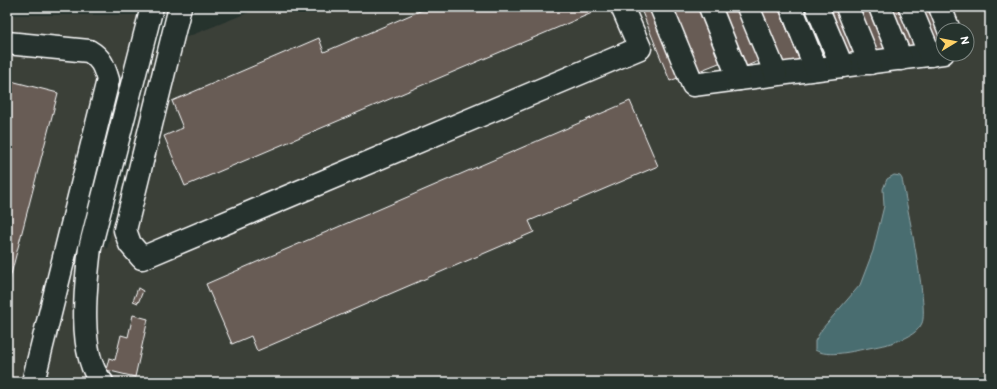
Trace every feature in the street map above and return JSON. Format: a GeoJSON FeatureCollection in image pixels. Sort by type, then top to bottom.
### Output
{"type":"FeatureCollection","features":[{"type":"Feature","properties":{"kind":"lane"},"geometry":{"type":"LineString","coordinates":[[102,382],[92,364],[86,341],[86,283],[90,248],[152,7]]}},
{"type":"Feature","properties":{"kind":"lane"},"geometry":{"type":"LineString","coordinates":[[180,7],[125,230],[130,244],[142,258],[640,48],[622,7]]}},
{"type":"Feature","properties":{"kind":"lane"},"geometry":{"type":"LineString","coordinates":[[661,7],[693,85],[935,54]]}},
{"type":"Feature","properties":{"kind":"lane"},"geometry":{"type":"LineString","coordinates":[[710,7],[739,79]]}},
{"type":"Feature","properties":{"kind":"lane"},"geometry":{"type":"LineString","coordinates":[[748,7],[776,74]]}},
{"type":"Feature","properties":{"kind":"lane"},"geometry":{"type":"LineString","coordinates":[[791,7],[816,69]]}},
{"type":"Feature","properties":{"kind":"lane"},"geometry":{"type":"LineString","coordinates":[[817,7],[842,66]]}},
{"type":"Feature","properties":{"kind":"lane"},"geometry":{"type":"LineString","coordinates":[[848,7],[870,63]]}},
{"type":"Feature","properties":{"kind":"lane"},"geometry":{"type":"LineString","coordinates":[[880,7],[901,59]]}},
{"type":"Feature","properties":{"kind":"lane"},"geometry":{"type":"LineString","coordinates":[[910,7],[935,51]]}},
{"type":"Feature","properties":{"kind":"lane"},"geometry":{"type":"LineString","coordinates":[[940,7],[946,22]]}},
{"type":"Feature","properties":{"kind":"lane"},"geometry":{"type":"LineString","coordinates":[[7,43],[89,51],[98,56],[104,66],[108,80],[33,382]]}},
{"type":"Feature","properties":{"kind":"shaded area"},"geometry":{"type":"Polygon","coordinates":[[[262,7],[990,7],[990,382],[7,382],[7,15],[146,15],[89,227],[107,249],[154,50],[262,7]]]}},
{"type":"Feature","properties":{"kind":"water"},"geometry":{"type":"Polygon","coordinates":[[[894,175],[900,176],[902,179],[912,231],[920,277],[923,313],[922,323],[913,334],[891,343],[856,351],[834,354],[815,350],[815,341],[822,329],[860,285],[873,251],[884,206],[883,189],[887,179],[894,175]]]}},
{"type":"Feature","properties":{"kind":"building"},"geometry":{"type":"Polygon","coordinates":[[[429,7],[590,7],[592,13],[185,186],[164,136],[183,128],[172,101],[319,38],[324,52],[429,7]]]}},
{"type":"Feature","properties":{"kind":"building"},"geometry":{"type":"Polygon","coordinates":[[[640,7],[652,7],[680,77],[670,81],[640,7]]]}},
{"type":"Feature","properties":{"kind":"building"},"geometry":{"type":"Polygon","coordinates":[[[672,7],[702,7],[724,61],[699,71],[672,7]]]}},
{"type":"Feature","properties":{"kind":"building"},"geometry":{"type":"Polygon","coordinates":[[[717,7],[740,7],[761,60],[742,68],[717,7]]]}},
{"type":"Feature","properties":{"kind":"building"},"geometry":{"type":"Polygon","coordinates":[[[754,7],[778,7],[799,59],[779,68],[754,7]]]}},
{"type":"Feature","properties":{"kind":"building"},"geometry":{"type":"Polygon","coordinates":[[[799,7],[810,7],[830,55],[820,58],[799,7]]]}},
{"type":"Feature","properties":{"kind":"building"},"geometry":{"type":"Polygon","coordinates":[[[825,7],[841,7],[862,57],[848,62],[825,7]]]}},
{"type":"Feature","properties":{"kind":"building"},"geometry":{"type":"Polygon","coordinates":[[[856,7],[871,7],[889,50],[876,56],[856,7]]]}},
{"type":"Feature","properties":{"kind":"building"},"geometry":{"type":"Polygon","coordinates":[[[885,7],[902,7],[918,46],[904,52],[885,7]]]}},
{"type":"Feature","properties":{"kind":"building"},"geometry":{"type":"Polygon","coordinates":[[[916,7],[932,7],[938,22],[935,22],[935,41],[931,43],[916,7]]]}},
{"type":"Feature","properties":{"kind":"building"},"geometry":{"type":"Polygon","coordinates":[[[7,80],[58,93],[8,286],[7,286],[7,80]]]}},
{"type":"Feature","properties":{"kind":"building"},"geometry":{"type":"Polygon","coordinates":[[[630,101],[658,166],[529,221],[534,232],[257,351],[251,336],[232,344],[206,284],[630,101]]]}},
{"type":"Feature","properties":{"kind":"building"},"geometry":{"type":"Polygon","coordinates":[[[138,288],[143,291],[138,303],[133,301],[138,288]]]}},
{"type":"Feature","properties":{"kind":"building"},"geometry":{"type":"Polygon","coordinates":[[[133,315],[148,319],[135,377],[106,370],[109,358],[115,360],[121,335],[128,337],[133,315]]]}}]}
